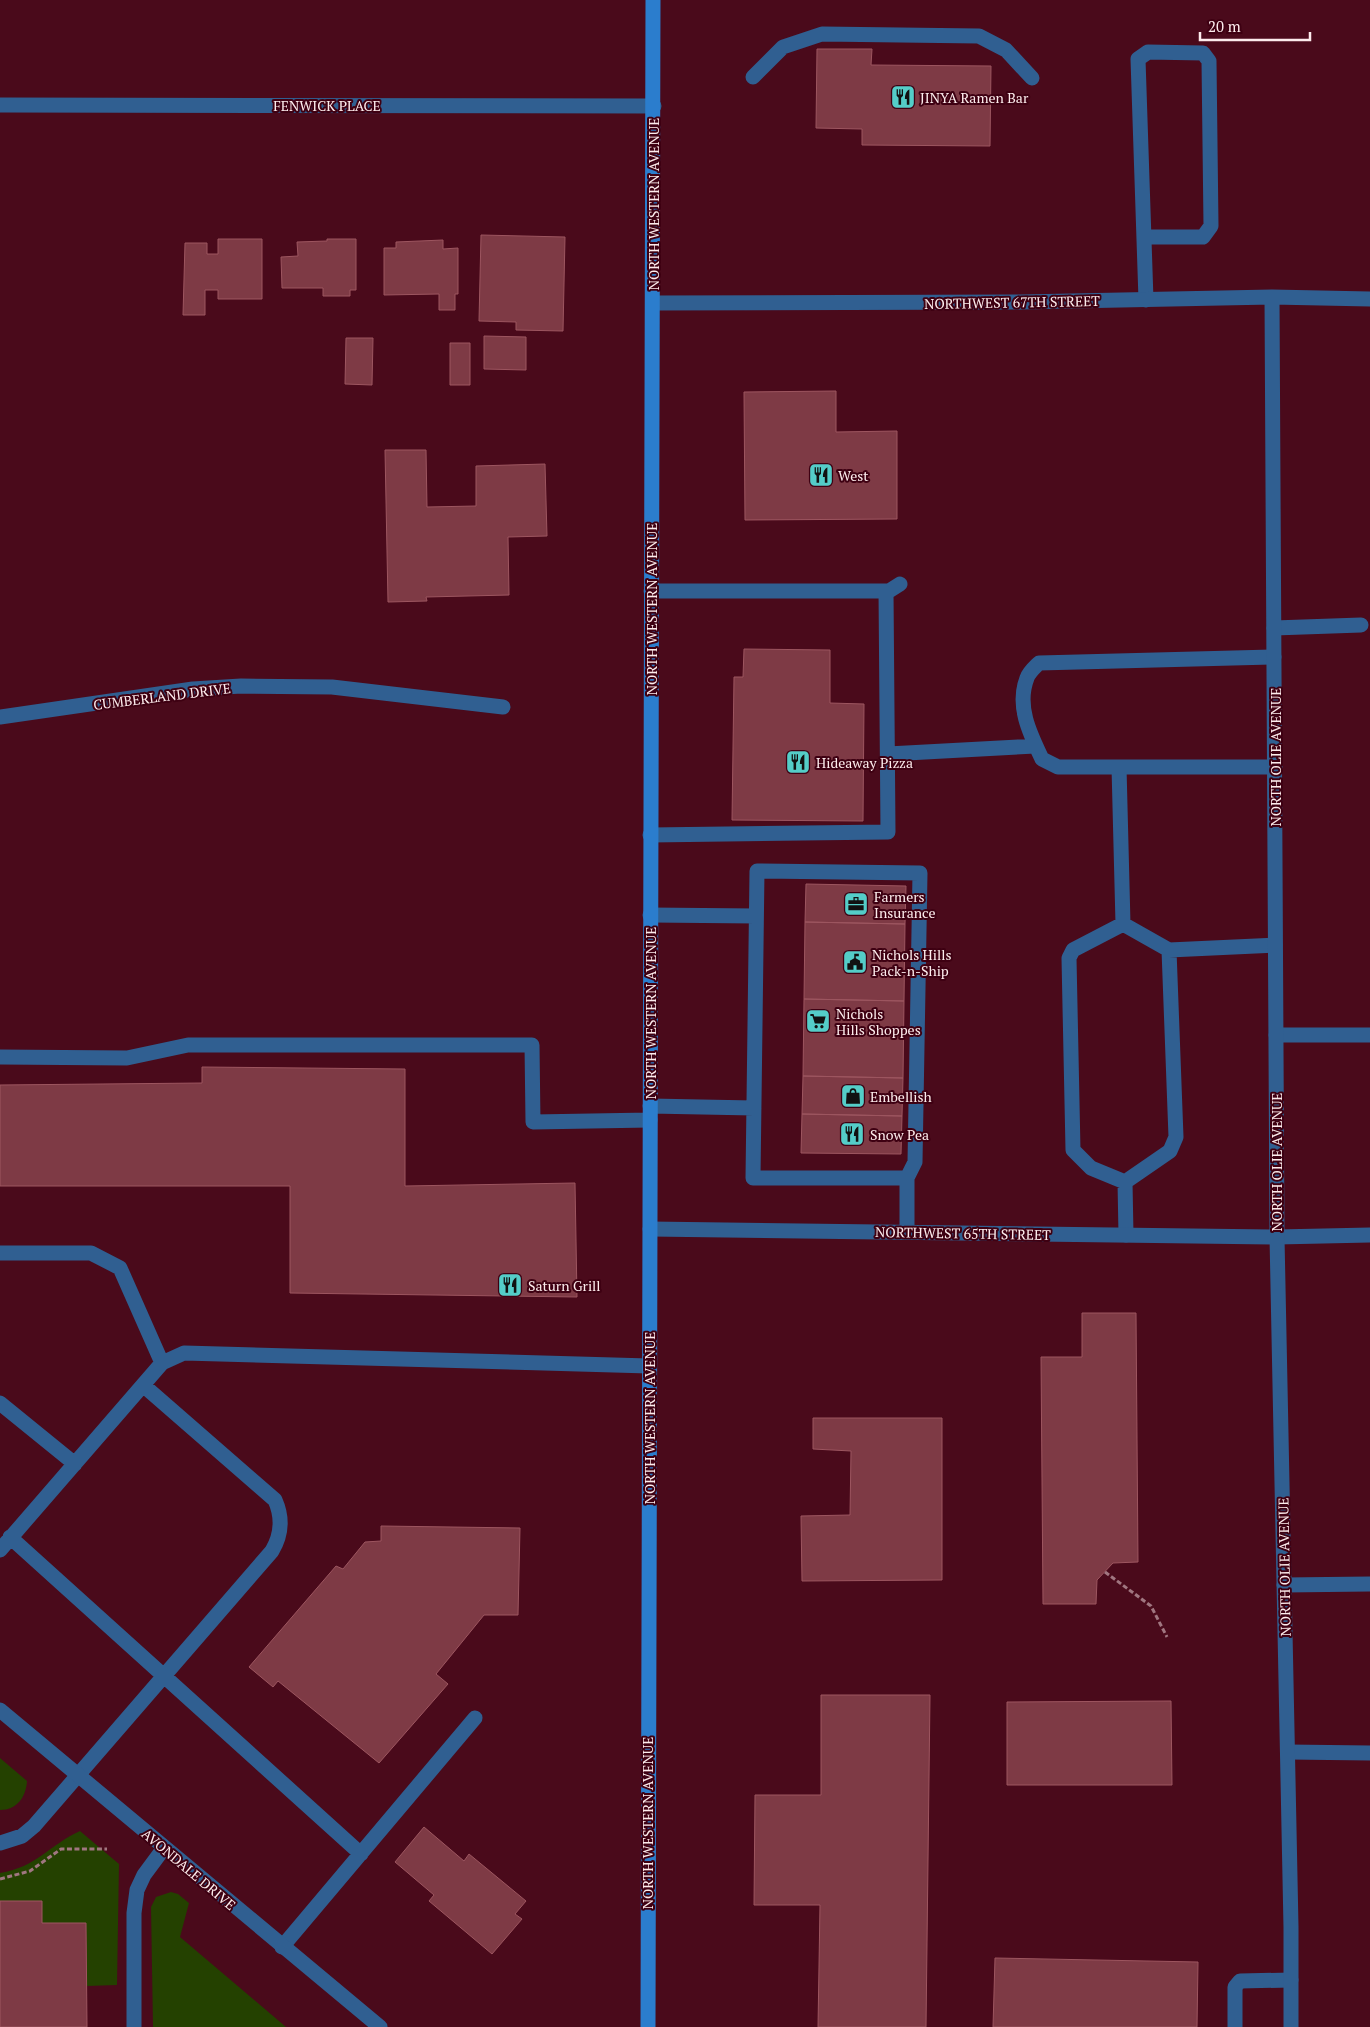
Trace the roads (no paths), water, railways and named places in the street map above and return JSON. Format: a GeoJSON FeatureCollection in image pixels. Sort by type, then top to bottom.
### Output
{"type":"FeatureCollection","features":[{"type":"Feature","properties":{"kind":"main road","name":"NORTH WESTERN AVENUE"},"geometry":{"type":"LineString","coordinates":[[648,2027],[653,0]]}},
{"type":"Feature","properties":{"kind":"street"},"geometry":{"type":"LineString","coordinates":[[753,76],[783,47],[822,34],[979,36],[1006,50],[1032,78]]}},
{"type":"Feature","properties":{"kind":"street"},"geometry":{"type":"LineString","coordinates":[[1144,237],[1203,237],[1211,226],[1209,61],[1203,53],[1148,52],[1138,59],[1146,300]]}},
{"type":"Feature","properties":{"kind":"street","name":"FENWICK PLACE"},"geometry":{"type":"LineString","coordinates":[[0,105],[654,106]]}},
{"type":"Feature","properties":{"kind":"street","name":"NORTHWEST 67TH STREET"},"geometry":{"type":"LineString","coordinates":[[653,303],[1146,300],[1272,297],[1370,299]]}},
{"type":"Feature","properties":{"kind":"street","name":"NORTH OLIE AVENUE"},"geometry":{"type":"LineString","coordinates":[[1272,297],[1277,1237],[1288,1752],[1291,2027]]}},
{"type":"Feature","properties":{"kind":"street"},"geometry":{"type":"LineString","coordinates":[[651,591],[886,591],[900,584]]}},
{"type":"Feature","properties":{"kind":"street"},"geometry":{"type":"LineString","coordinates":[[650,835],[888,832],[886,591]]}},
{"type":"Feature","properties":{"kind":"street"},"geometry":{"type":"LineString","coordinates":[[1274,628],[1361,625]]}},
{"type":"Feature","properties":{"kind":"street"},"geometry":{"type":"LineString","coordinates":[[1274,657],[1039,663],[1027,676],[1022,701],[1026,724],[1042,759],[1058,766],[1275,766]]}},
{"type":"Feature","properties":{"kind":"street","name":"CUMBERLAND DRIVE"},"geometry":{"type":"LineString","coordinates":[[0,717],[193,689],[241,686],[332,687],[503,708]]}},
{"type":"Feature","properties":{"kind":"street"},"geometry":{"type":"LineString","coordinates":[[888,754],[1035,746]]}},
{"type":"Feature","properties":{"kind":"street"},"geometry":{"type":"LineString","coordinates":[[1119,766],[1124,924]]}},
{"type":"Feature","properties":{"kind":"street"},"geometry":{"type":"LineString","coordinates":[[907,1178],[753,1178],[757,871],[920,872],[915,1162],[907,1178],[907,1232]]}},
{"type":"Feature","properties":{"kind":"street"},"geometry":{"type":"LineString","coordinates":[[650,915],[756,916]]}},
{"type":"Feature","properties":{"kind":"street"},"geometry":{"type":"LineString","coordinates":[[1124,924],[1169,950],[1275,945]]}},
{"type":"Feature","properties":{"kind":"street"},"geometry":{"type":"LineString","coordinates":[[1124,924],[1073,950],[1069,958],[1069,1030],[1073,1150],[1091,1168],[1126,1182]]}},
{"type":"Feature","properties":{"kind":"street"},"geometry":{"type":"LineString","coordinates":[[1126,1182],[1170,1151],[1176,1137],[1169,950]]}},
{"type":"Feature","properties":{"kind":"street"},"geometry":{"type":"LineString","coordinates":[[1276,1035],[1370,1035]]}},
{"type":"Feature","properties":{"kind":"street"},"geometry":{"type":"LineString","coordinates":[[0,1058],[128,1058],[188,1045],[532,1045],[533,1122],[650,1113],[754,1108]]}},
{"type":"Feature","properties":{"kind":"street"},"geometry":{"type":"LineString","coordinates":[[1126,1182],[1126,1235]]}},
{"type":"Feature","properties":{"kind":"street","name":"NORTHWEST 65TH STREET"},"geometry":{"type":"LineString","coordinates":[[650,1229],[1277,1237],[1370,1235]]}},
{"type":"Feature","properties":{"kind":"street"},"geometry":{"type":"LineString","coordinates":[[0,1254],[91,1252],[120,1268],[162,1363]]}},
{"type":"Feature","properties":{"kind":"street"},"geometry":{"type":"LineString","coordinates":[[361,1854],[165,1676],[5,1540],[75,1464],[162,1363],[184,1353],[649,1366]]}},
{"type":"Feature","properties":{"kind":"street"},"geometry":{"type":"LineString","coordinates":[[0,1844],[22,1836],[34,1826],[79,1776],[272,1551],[281,1530],[279,1508],[275,1500],[143,1385]]}},
{"type":"Feature","properties":{"kind":"street"},"geometry":{"type":"LineString","coordinates":[[0,1404],[75,1464]]}},
{"type":"Feature","properties":{"kind":"street"},"geometry":{"type":"LineString","coordinates":[[1284,1585],[1370,1584]]}},
{"type":"Feature","properties":{"kind":"street","name":"AVONDALE DRIVE"},"geometry":{"type":"LineString","coordinates":[[0,1710],[380,2027]]}},
{"type":"Feature","properties":{"kind":"street"},"geometry":{"type":"LineString","coordinates":[[282,1947],[475,1718]]}},
{"type":"Feature","properties":{"kind":"street"},"geometry":{"type":"LineString","coordinates":[[1288,1752],[1370,1753]]}},
{"type":"Feature","properties":{"kind":"street"},"geometry":{"type":"LineString","coordinates":[[134,2027],[134,1913],[137,1890],[144,1875],[164,1848]]}},
{"type":"Feature","properties":{"kind":"street"},"geometry":{"type":"LineString","coordinates":[[1235,2027],[1235,1987],[1240,1981],[1291,1980]]}},
{"type":"Feature","properties":{"kind":"place","name":"JINYA Ramen Bar"},"geometry":{"type":"Point","coordinates":[903,97]}},
{"type":"Feature","properties":{"kind":"place","name":"West"},"geometry":{"type":"Point","coordinates":[821,475]}},
{"type":"Feature","properties":{"kind":"place","name":"Hideaway Pizza"},"geometry":{"type":"Point","coordinates":[798,762]}},
{"type":"Feature","properties":{"kind":"place","name":"Farmers Insurance"},"geometry":{"type":"Point","coordinates":[856,904]}},
{"type":"Feature","properties":{"kind":"place","name":"Nichols Hills Pack-n-Ship"},"geometry":{"type":"Point","coordinates":[855,962]}},
{"type":"Feature","properties":{"kind":"place","name":"Nichols Hills Shoppes"},"geometry":{"type":"Point","coordinates":[818,1021]}},
{"type":"Feature","properties":{"kind":"place","name":"Embellish"},"geometry":{"type":"Point","coordinates":[853,1096]}},
{"type":"Feature","properties":{"kind":"place","name":"Snow Pea"},"geometry":{"type":"Point","coordinates":[852,1134]}},
{"type":"Feature","properties":{"kind":"place","name":"Saturn Grill"},"geometry":{"type":"Point","coordinates":[510,1285]}}]}
